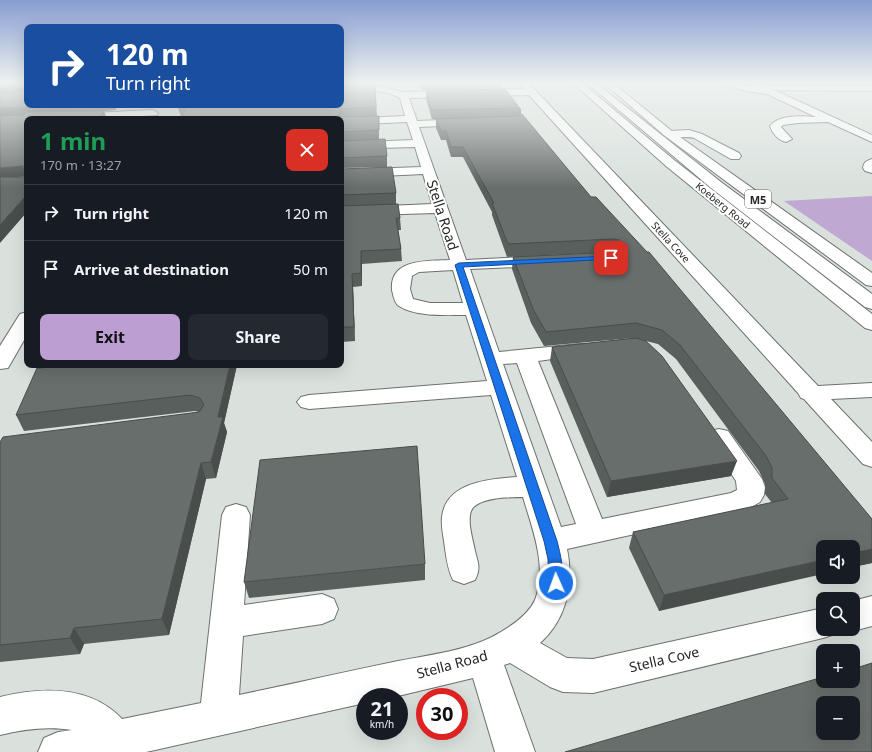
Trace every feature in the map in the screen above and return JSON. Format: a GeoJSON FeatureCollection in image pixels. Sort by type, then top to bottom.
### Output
{"type":"FeatureCollection","features":[{"type":"Feature","properties":{"kind":"main road","name":"Stella Road"},"geometry":{"type":"LineString","coordinates":[[58,752],[443,669],[497,651],[532,629],[546,613],[556,583],[555,559],[500,387],[410,118]]}},
{"type":"Feature","properties":{"kind":"main road","name":"Stella Cove"},"geometry":{"type":"LineString","coordinates":[[556,118],[872,458]]}},
{"type":"Feature","properties":{"kind":"main road","name":"Koeberg Road"},"geometry":{"type":"LineString","coordinates":[[618,118],[670,163],[872,324]]}},
{"type":"Feature","properties":{"kind":"main road"},"geometry":{"type":"LineString","coordinates":[[634,118],[716,185],[872,303]]}},
{"type":"Feature","properties":{"kind":"main road","name":"Koeberg Road"},"geometry":{"type":"LineString","coordinates":[[650,118],[669,134],[872,281]]}},
{"type":"Feature","properties":{"kind":"main road"},"geometry":{"type":"LineString","coordinates":[[825,118],[872,139]]}},
{"type":"Feature","properties":{"kind":"main road"},"geometry":{"type":"LineString","coordinates":[[786,139],[777,131],[775,126],[778,122],[789,120],[829,120]]}},
{"type":"Feature","properties":{"kind":"main road"},"geometry":{"type":"LineString","coordinates":[[344,122],[477,122]]}},
{"type":"Feature","properties":{"kind":"main road"},"geometry":{"type":"LineString","coordinates":[[669,134],[689,133],[698,136],[735,156]]}},
{"type":"Feature","properties":{"kind":"main road"},"geometry":{"type":"LineString","coordinates":[[344,146],[419,144]]}},
{"type":"Feature","properties":{"kind":"main road"},"geometry":{"type":"LineString","coordinates":[[872,163],[870,164],[869,168],[872,169]]}},
{"type":"Feature","properties":{"kind":"main road"},"geometry":{"type":"LineString","coordinates":[[344,174],[428,170]]}},
{"type":"Feature","properties":{"kind":"main road"},"geometry":{"type":"LineString","coordinates":[[344,212],[441,208]]}},
{"type":"Feature","properties":{"kind":"main road"},"geometry":{"type":"LineString","coordinates":[[474,309],[427,309],[405,302],[401,289],[402,279],[408,271],[415,267],[558,260]]}},
{"type":"Feature","properties":{"kind":"main road"},"geometry":{"type":"LineString","coordinates":[[0,363],[24,323]]}},
{"type":"Feature","properties":{"kind":"main road"},"geometry":{"type":"LineString","coordinates":[[490,359],[602,348]]}},
{"type":"Feature","properties":{"kind":"main road"},"geometry":{"type":"LineString","coordinates":[[525,355],[593,532]]}},
{"type":"Feature","properties":{"kind":"main road"},"geometry":{"type":"LineString","coordinates":[[310,402],[500,387]]}},
{"type":"Feature","properties":{"kind":"main road"},"geometry":{"type":"LineString","coordinates":[[810,393],[872,390]]}},
{"type":"Feature","properties":{"kind":"main road"},"geometry":{"type":"LineString","coordinates":[[550,541],[738,502],[750,495],[752,487],[749,479],[706,419]]}},
{"type":"Feature","properties":{"kind":"main road"},"geometry":{"type":"LineString","coordinates":[[464,571],[456,515],[462,500],[472,494],[488,490],[532,486]]}},
{"type":"Feature","properties":{"kind":"main road"},"geometry":{"type":"LineString","coordinates":[[218,717],[236,515]]}},
{"type":"Feature","properties":{"kind":"main road"},"geometry":{"type":"LineString","coordinates":[[226,623],[322,610]]}},
{"type":"Feature","properties":{"kind":"main road"},"geometry":{"type":"LineString","coordinates":[[860,614],[872,611]]}},
{"type":"Feature","properties":{"kind":"main road","name":"Stella Cove"},"geometry":{"type":"LineString","coordinates":[[497,651],[563,674],[593,676],[816,624]]}},
{"type":"Feature","properties":{"kind":"main road"},"geometry":{"type":"LineString","coordinates":[[497,651],[516,752]]}},
{"type":"Feature","properties":{"kind":"main road"},"geometry":{"type":"LineString","coordinates":[[0,716],[49,708],[77,712],[93,718],[115,740]]}},
{"type":"Feature","properties":{"kind":"shaded area"},"geometry":{"type":"Polygon","coordinates":[[[872,196],[872,261],[784,201],[872,196]]]}},
{"type":"Feature","properties":{"kind":"building"},"geometry":{"type":"Polygon","coordinates":[[[0,118],[24,118],[24,167],[0,168],[0,118]]]}},
{"type":"Feature","properties":{"kind":"building"},"geometry":{"type":"Polygon","coordinates":[[[344,118],[379,118],[379,130],[344,132],[344,118]]]}},
{"type":"Feature","properties":{"kind":"building"},"geometry":{"type":"Polygon","coordinates":[[[525,118],[591,197],[596,197],[647,252],[649,252],[872,519],[872,549],[860,552],[860,540],[816,540],[816,562],[664,595],[633,532],[788,499],[772,478],[772,468],[766,456],[680,345],[662,330],[636,323],[546,332],[533,309],[513,257],[614,252],[621,250],[623,245],[620,240],[613,239],[508,244],[492,203],[494,203],[463,147],[451,147],[446,131],[441,131],[436,119],[525,118]]]}},
{"type":"Feature","properties":{"kind":"building"},"geometry":{"type":"Polygon","coordinates":[[[385,139],[387,156],[344,158],[344,141],[385,139]]]}},
{"type":"Feature","properties":{"kind":"building"},"geometry":{"type":"Polygon","coordinates":[[[392,167],[396,193],[344,195],[344,169],[392,167]]]}},
{"type":"Feature","properties":{"kind":"building"},"geometry":{"type":"Polygon","coordinates":[[[24,175],[24,198],[0,225],[0,177],[23,177],[24,175]]]}},
{"type":"Feature","properties":{"kind":"building"},"geometry":{"type":"Polygon","coordinates":[[[398,204],[400,218],[396,218],[401,249],[361,251],[361,273],[352,274],[354,327],[344,327],[344,206],[398,204]]]}},
{"type":"Feature","properties":{"kind":"building"},"geometry":{"type":"Polygon","coordinates":[[[636,338],[646,341],[662,356],[737,461],[611,481],[552,347],[636,338]]]}},
{"type":"Feature","properties":{"kind":"building"},"geometry":{"type":"Polygon","coordinates":[[[37,368],[229,368],[218,417],[223,417],[211,462],[201,463],[162,619],[74,628],[70,638],[0,645],[0,442],[3,437],[199,412],[204,405],[200,398],[190,395],[16,415],[37,368]]]}},
{"type":"Feature","properties":{"kind":"building"},"geometry":{"type":"Polygon","coordinates":[[[417,446],[425,564],[244,582],[260,460],[417,446]]]}},
{"type":"Feature","properties":{"kind":"building"},"geometry":{"type":"Polygon","coordinates":[[[872,663],[872,752],[565,752],[816,679],[816,688],[860,688],[860,667],[872,663]]]}},
{"type":"Feature","properties":{"kind":"route"},"geometry":{"type":"LineString","coordinates":[[556,583],[555,559],[550,541],[459,265],[611,258]]}}]}
